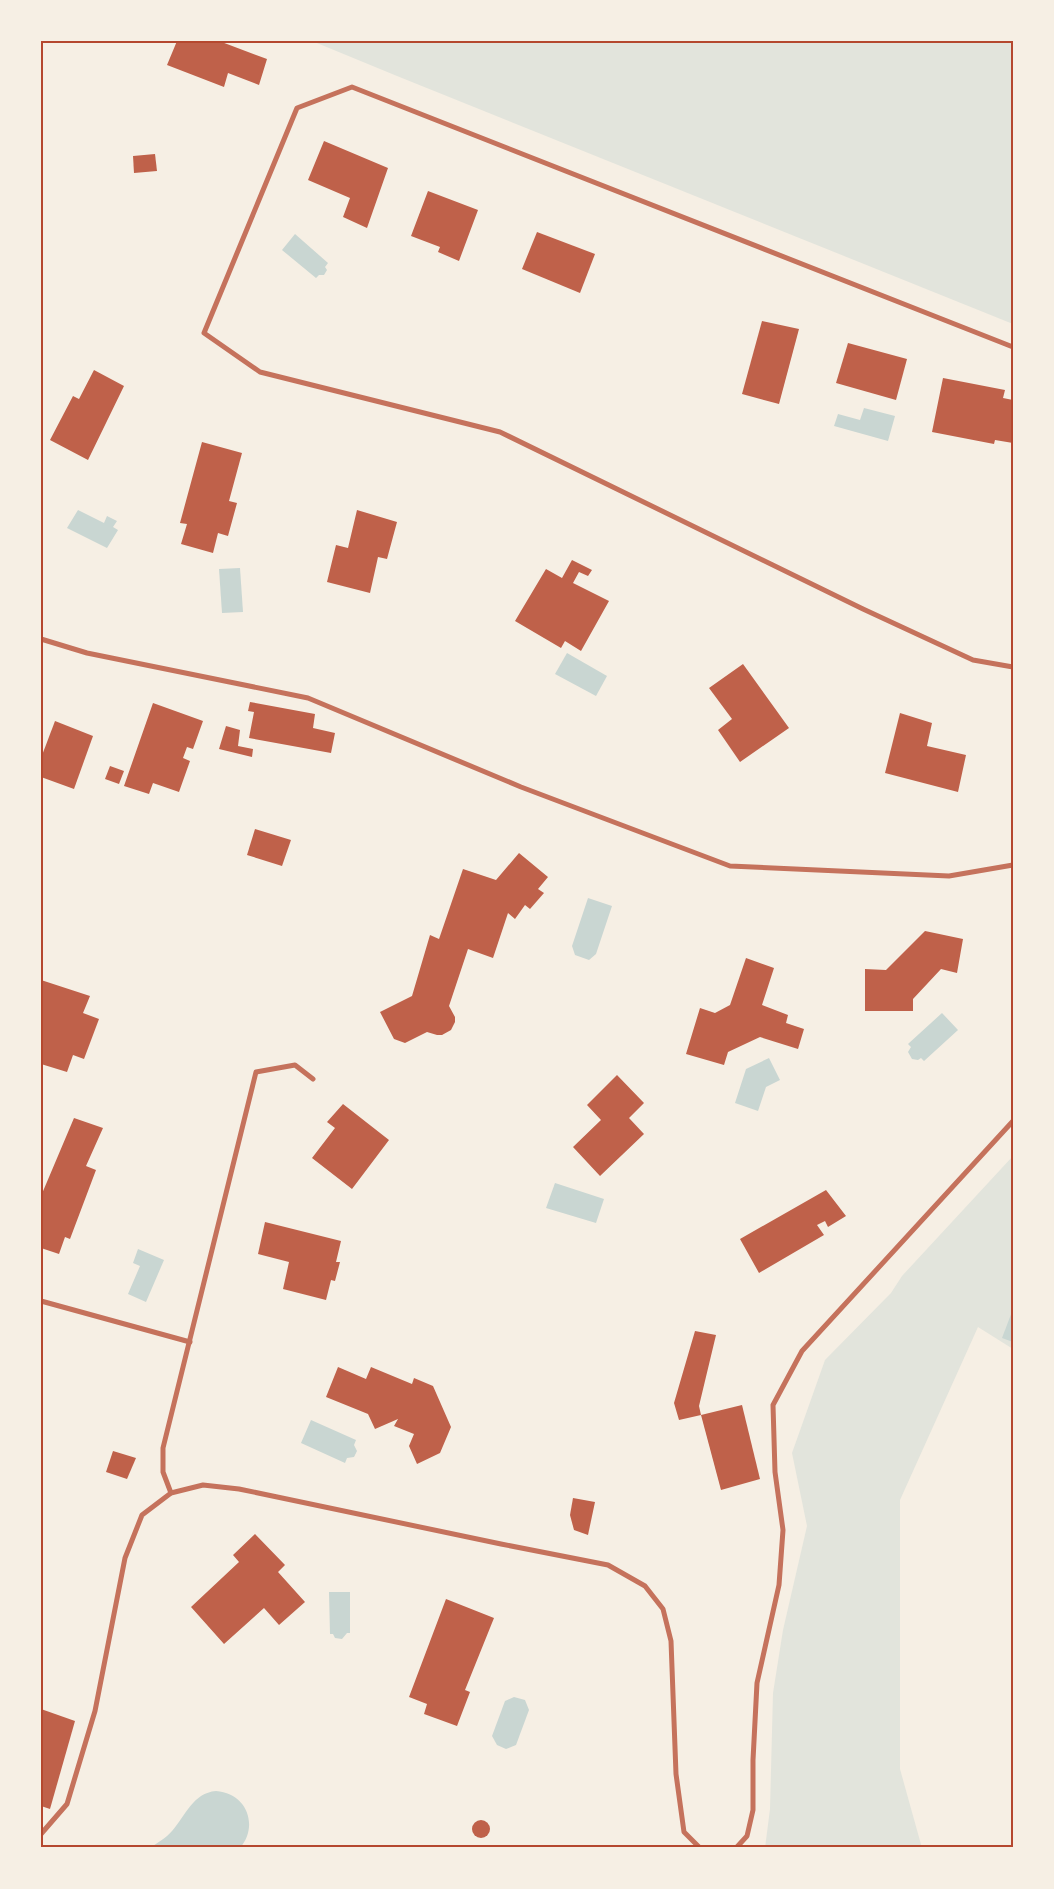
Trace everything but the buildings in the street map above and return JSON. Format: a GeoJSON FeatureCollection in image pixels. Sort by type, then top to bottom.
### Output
{"type":"FeatureCollection","features":[{"type":"Feature","properties":{"kind":"street"},"geometry":{"type":"LineString","coordinates":[[1013,347],[352,87],[297,108],[204,333],[260,372],[500,432],[862,609],[973,660],[1013,667]]}},
{"type":"Feature","properties":{"kind":"street"},"geometry":{"type":"LineString","coordinates":[[41,639],[87,653],[308,698],[521,788],[730,866],[949,876],[1013,865]]}},
{"type":"Feature","properties":{"kind":"street"},"geometry":{"type":"LineString","coordinates":[[171,1493],[163,1472],[163,1448],[256,1072],[294,1065],[313,1079]]}},
{"type":"Feature","properties":{"kind":"street"},"geometry":{"type":"LineString","coordinates":[[736,1848],[747,1836],[753,1810],[753,1760],[757,1683],[779,1585],[783,1530],[774,1472],[773,1405],[802,1350],[1013,1121]]}},
{"type":"Feature","properties":{"kind":"street"},"geometry":{"type":"LineString","coordinates":[[41,1301],[190,1342]]}},
{"type":"Feature","properties":{"kind":"street"},"geometry":{"type":"LineString","coordinates":[[41,1834],[67,1804],[95,1711],[125,1558],[142,1515],[171,1493],[203,1485],[239,1489],[608,1565],[645,1586],[663,1609],[671,1641],[676,1774],[684,1832],[700,1848]]}},
{"type":"Feature","properties":{"kind":"shaded area"},"geometry":{"type":"Polygon","coordinates":[[[312,41],[1013,41],[1013,324],[397,76],[312,41]]]}},
{"type":"Feature","properties":{"kind":"shaded area"},"geometry":{"type":"Polygon","coordinates":[[[295,234],[328,263],[325,267],[327,270],[324,275],[319,275],[316,278],[282,250],[295,234]]]}},
{"type":"Feature","properties":{"kind":"shaded area"},"geometry":{"type":"Polygon","coordinates":[[[864,408],[895,416],[888,441],[834,426],[838,414],[860,420],[864,408]]]}},
{"type":"Feature","properties":{"kind":"shaded area"},"geometry":{"type":"Polygon","coordinates":[[[78,510],[104,523],[107,516],[117,521],[113,527],[118,530],[107,548],[67,528],[78,510]]]}},
{"type":"Feature","properties":{"kind":"shaded area"},"geometry":{"type":"Polygon","coordinates":[[[240,568],[243,612],[222,613],[219,569],[240,568]]]}},
{"type":"Feature","properties":{"kind":"shaded area"},"geometry":{"type":"Polygon","coordinates":[[[567,653],[607,676],[596,696],[555,674],[567,653]]]}},
{"type":"Feature","properties":{"kind":"shaded area"},"geometry":{"type":"Polygon","coordinates":[[[588,898],[612,906],[596,954],[589,960],[575,955],[572,946],[588,898]]]}},
{"type":"Feature","properties":{"kind":"shaded area"},"geometry":{"type":"Polygon","coordinates":[[[942,1013],[958,1030],[924,1061],[921,1058],[918,1060],[912,1059],[908,1052],[911,1047],[908,1044],[942,1013]]]}},
{"type":"Feature","properties":{"kind":"shaded area"},"geometry":{"type":"Polygon","coordinates":[[[769,1058],[780,1080],[766,1087],[758,1111],[735,1103],[746,1069],[769,1058]]]}},
{"type":"Feature","properties":{"kind":"shaded area"},"geometry":{"type":"Polygon","coordinates":[[[1013,1156],[1013,1349],[978,1327],[900,1500],[900,1769],[922,1848],[765,1848],[770,1809],[773,1693],[783,1630],[807,1526],[792,1453],[825,1360],[891,1293],[902,1276],[1013,1156]]]}},
{"type":"Feature","properties":{"kind":"shaded area"},"geometry":{"type":"Polygon","coordinates":[[[555,1183],[604,1199],[596,1223],[546,1208],[555,1183]]]}},
{"type":"Feature","properties":{"kind":"shaded area"},"geometry":{"type":"Polygon","coordinates":[[[138,1249],[164,1260],[146,1302],[128,1294],[140,1266],[133,1263],[138,1249]]]}},
{"type":"Feature","properties":{"kind":"shaded area"},"geometry":{"type":"Polygon","coordinates":[[[1013,1309],[1013,1342],[1002,1338],[1013,1309]]]}},
{"type":"Feature","properties":{"kind":"shaded area"},"geometry":{"type":"Polygon","coordinates":[[[311,1420],[356,1440],[354,1445],[357,1451],[354,1457],[347,1458],[345,1463],[301,1443],[311,1420]]]}},
{"type":"Feature","properties":{"kind":"shaded area"},"geometry":{"type":"Polygon","coordinates":[[[329,1592],[350,1592],[350,1633],[347,1633],[342,1639],[335,1638],[333,1634],[330,1634],[329,1592]]]}},
{"type":"Feature","properties":{"kind":"shaded area"},"geometry":{"type":"Polygon","coordinates":[[[514,1697],[525,1700],[529,1710],[516,1745],[506,1749],[497,1745],[492,1736],[505,1701],[514,1697]]]}},
{"type":"Feature","properties":{"kind":"shaded area"},"geometry":{"type":"Polygon","coordinates":[[[216,1791],[227,1793],[235,1798],[247,1812],[249,1830],[240,1848],[150,1848],[170,1834],[196,1800],[201,1796],[216,1791]]]}}]}
